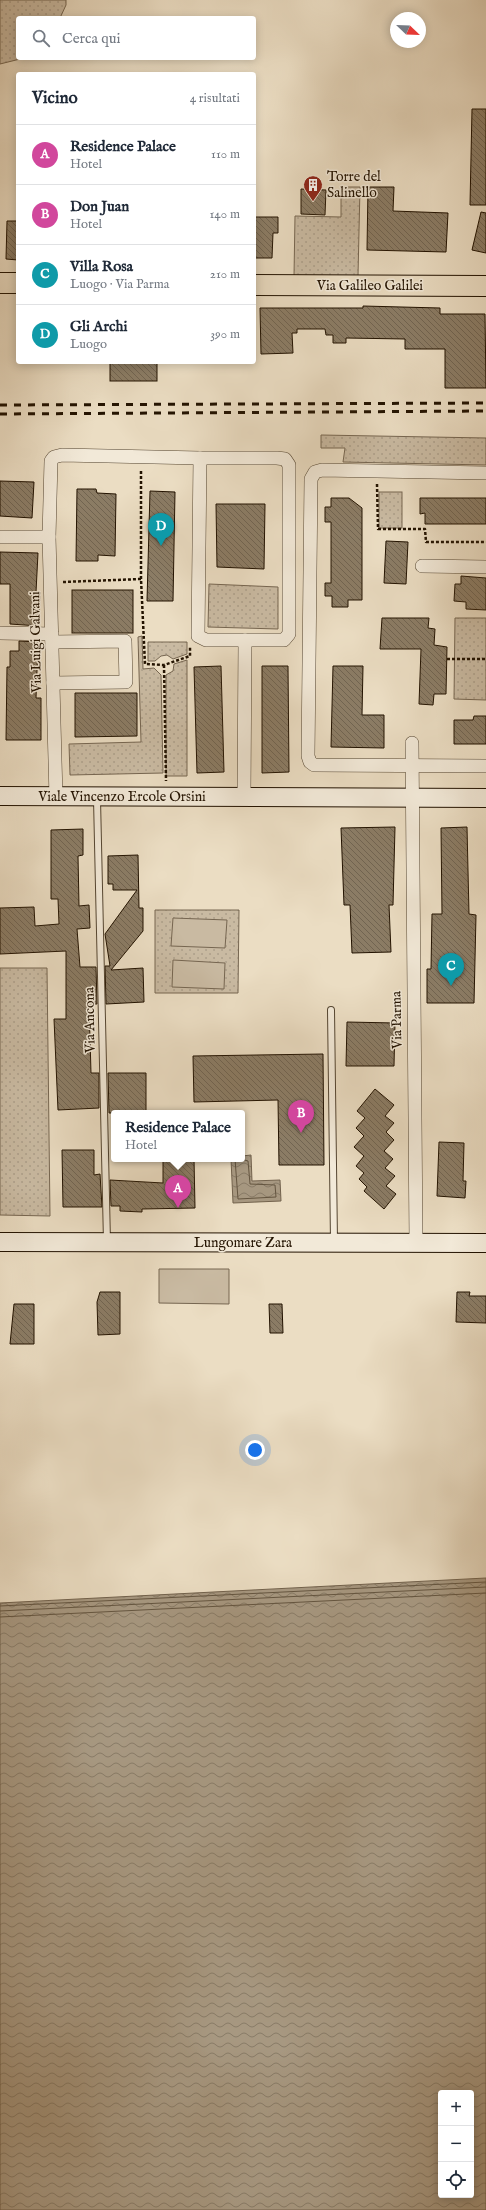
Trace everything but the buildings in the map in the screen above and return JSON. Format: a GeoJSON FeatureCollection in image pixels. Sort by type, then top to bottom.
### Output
{"type":"FeatureCollection","features":[{"type":"Feature","properties":{"kind":"main road"},"geometry":{"type":"LineString","coordinates":[[0,283],[16,283]]}},
{"type":"Feature","properties":{"kind":"main road","name":"Via Galileo Galilei"},"geometry":{"type":"LineString","coordinates":[[256,285],[486,286]]}},
{"type":"Feature","properties":{"kind":"street","name":"Via Luigi Galvani"},"geometry":{"type":"LineString","coordinates":[[56,796],[49,537],[50,468],[54,457],[62,455],[141,456]]}},
{"type":"Feature","properties":{"kind":"street"},"geometry":{"type":"LineString","coordinates":[[141,456],[285,459],[289,465],[289,634],[284,640],[206,640],[198,636],[200,458]]}},
{"type":"Feature","properties":{"kind":"street"},"geometry":{"type":"LineString","coordinates":[[486,473],[322,470],[315,472],[311,479],[308,756],[310,762],[314,765],[486,766]]}},
{"type":"Feature","properties":{"kind":"street"},"geometry":{"type":"LineString","coordinates":[[0,537],[49,537]]}},
{"type":"Feature","properties":{"kind":"street"},"geometry":{"type":"LineString","coordinates":[[422,566],[486,567]]}},
{"type":"Feature","properties":{"kind":"street"},"geometry":{"type":"LineString","coordinates":[[0,633],[52,638],[126,641],[126,682],[53,683]]}},
{"type":"Feature","properties":{"kind":"street"},"geometry":{"type":"LineString","coordinates":[[244,797],[246,640]]}},
{"type":"Feature","properties":{"kind":"street","name":"Via Parma"},"geometry":{"type":"LineString","coordinates":[[412,743],[411,797],[416,1243]]}},
{"type":"Feature","properties":{"kind":"street","name":"Viale Vincenzo Ercole Orsini"},"geometry":{"type":"LineString","coordinates":[[0,796],[486,798]]}},
{"type":"Feature","properties":{"kind":"street","name":"Lungomare Zara"},"geometry":{"type":"LineString","coordinates":[[0,1242],[486,1243]]}},
{"type":"Feature","properties":{"kind":"lane","name":"Via Ancona"},"geometry":{"type":"LineString","coordinates":[[97,797],[107,1243]]}},
{"type":"Feature","properties":{"kind":"lane"},"geometry":{"type":"LineString","coordinates":[[331,1010],[334,1243]]}},
{"type":"Feature","properties":{"kind":"path"},"geometry":{"type":"LineString","coordinates":[[141,456],[141,579],[145,664],[164,665],[190,656],[190,642],[198,636]]}},
{"type":"Feature","properties":{"kind":"path"},"geometry":{"type":"LineString","coordinates":[[377,472],[378,529],[424,529],[426,542],[486,542]]}},
{"type":"Feature","properties":{"kind":"path"},"geometry":{"type":"LineString","coordinates":[[51,582],[141,579]]}},
{"type":"Feature","properties":{"kind":"path"},"geometry":{"type":"LineString","coordinates":[[447,659],[486,659]]}},
{"type":"Feature","properties":{"kind":"path"},"geometry":{"type":"LineString","coordinates":[[164,665],[167,797]]}},
{"type":"Feature","properties":{"kind":"shaded area"},"geometry":{"type":"Polygon","coordinates":[[[0,0],[66,0],[66,5],[61,16],[16,16],[16,60],[0,64],[0,0]]]}},
{"type":"Feature","properties":{"kind":"shaded area"},"geometry":{"type":"Polygon","coordinates":[[[341,187],[360,187],[358,276],[294,276],[295,216],[341,217],[341,187]]]}},
{"type":"Feature","properties":{"kind":"shaded area"},"geometry":{"type":"Polygon","coordinates":[[[321,435],[486,438],[486,465],[343,462],[345,448],[321,448],[321,435]]]}},
{"type":"Feature","properties":{"kind":"shaded area"},"geometry":{"type":"Polygon","coordinates":[[[379,492],[402,492],[402,528],[379,528],[379,492]]]}},
{"type":"Feature","properties":{"kind":"shaded area"},"geometry":{"type":"Polygon","coordinates":[[[209,584],[278,587],[278,629],[208,627],[209,584]]]}},
{"type":"Feature","properties":{"kind":"shaded area"},"geometry":{"type":"Polygon","coordinates":[[[455,618],[486,618],[486,700],[454,699],[455,618]]]}},
{"type":"Feature","properties":{"kind":"shaded area"},"geometry":{"type":"Polygon","coordinates":[[[142,636],[143,669],[154,668],[161,675],[163,773],[70,775],[69,744],[141,742],[138,637],[142,636]]]}},
{"type":"Feature","properties":{"kind":"shaded area"},"geometry":{"type":"Polygon","coordinates":[[[148,642],[187,642],[187,654],[173,659],[167,655],[161,656],[155,661],[148,661],[148,642]]]}},
{"type":"Feature","properties":{"kind":"shaded area"},"geometry":{"type":"Polygon","coordinates":[[[187,660],[187,776],[166,776],[166,675],[173,671],[174,664],[187,660]]]}},
{"type":"Feature","properties":{"kind":"shaded area"},"geometry":{"type":"Polygon","coordinates":[[[155,910],[239,910],[238,993],[155,993],[155,910]]]}},
{"type":"Feature","properties":{"kind":"shaded area"},"geometry":{"type":"Polygon","coordinates":[[[173,918],[227,920],[225,948],[171,946],[173,918]]]}},
{"type":"Feature","properties":{"kind":"shaded area"},"geometry":{"type":"Polygon","coordinates":[[[173,960],[225,963],[224,989],[172,987],[173,960]]]}},
{"type":"Feature","properties":{"kind":"shaded area"},"geometry":{"type":"Polygon","coordinates":[[[0,968],[47,968],[50,1216],[0,1215],[0,968]]]}},
{"type":"Feature","properties":{"kind":"shaded area"},"geometry":{"type":"Polygon","coordinates":[[[159,1269],[229,1269],[229,1304],[159,1303],[159,1269]]]}},
{"type":"Feature","properties":{"kind":"water"},"geometry":{"type":"Polygon","coordinates":[[[251,1155],[252,1181],[280,1180],[281,1201],[233,1203],[231,1162],[245,1162],[245,1156],[251,1155]]]}},
{"type":"Feature","properties":{"kind":"water"},"geometry":{"type":"Polygon","coordinates":[[[486,1578],[486,2210],[0,2210],[0,1603],[486,1578]]]}},
{"type":"Feature","properties":{"kind":"railway"},"geometry":{"type":"LineString","coordinates":[[0,405],[486,403]]}},
{"type":"Feature","properties":{"kind":"railway"},"geometry":{"type":"LineString","coordinates":[[0,414],[486,411]]}},
{"type":"Feature","properties":{"kind":"place","name":"Torre del Salinello"},"geometry":{"type":"Point","coordinates":[313,202]}},
{"type":"Feature","properties":{"kind":"place","name":"Gli Archi"},"geometry":{"type":"Point","coordinates":[161,546]}},
{"type":"Feature","properties":{"kind":"place","name":"Villa Rosa"},"geometry":{"type":"Point","coordinates":[451,986]}},
{"type":"Feature","properties":{"kind":"place","name":"Don Juan"},"geometry":{"type":"Point","coordinates":[301,1133]}},
{"type":"Feature","properties":{"kind":"place","name":"Residence Palace"},"geometry":{"type":"Point","coordinates":[178,1208]}}]}
